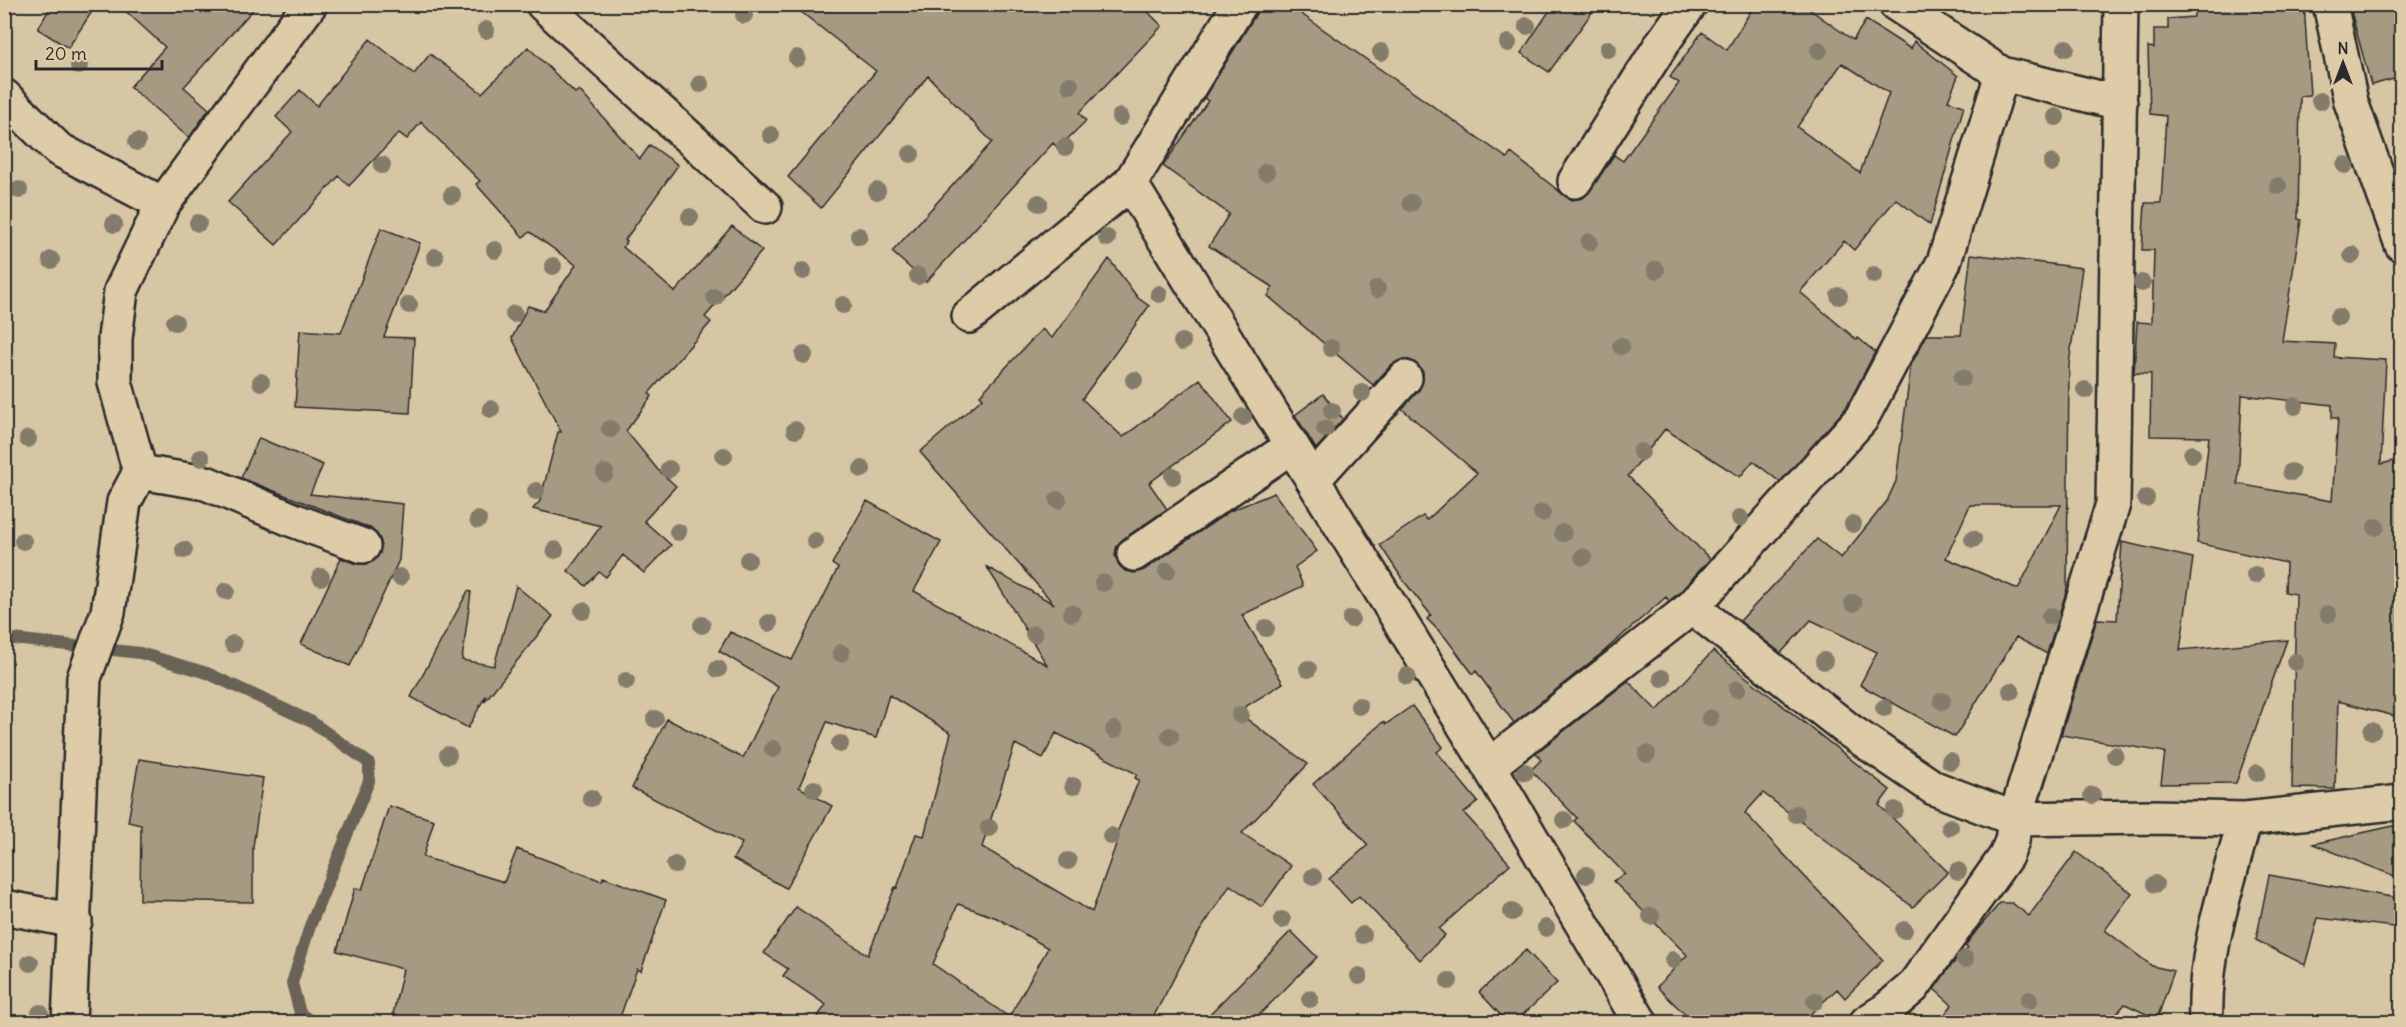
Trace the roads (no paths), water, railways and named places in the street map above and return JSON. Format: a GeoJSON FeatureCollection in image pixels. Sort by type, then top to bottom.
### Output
{"type":"FeatureCollection","features":[{"type":"Feature","properties":{"kind":"street"},"geometry":{"type":"LineString","coordinates":[[69,1023],[84,678],[108,612],[123,502],[140,472],[115,382],[115,338],[121,291],[163,204],[310,4]]}},
{"type":"Feature","properties":{"kind":"street"},"geometry":{"type":"LineString","coordinates":[[543,4],[765,207]]}},
{"type":"Feature","properties":{"kind":"street"},"geometry":{"type":"LineString","coordinates":[[969,316],[1130,183],[1240,4]]}},
{"type":"Feature","properties":{"kind":"street"},"geometry":{"type":"LineString","coordinates":[[1575,182],[1663,42],[1690,4]]}},
{"type":"Feature","properties":{"kind":"street"},"geometry":{"type":"LineString","coordinates":[[1896,4],[2002,74],[2120,103]]}},
{"type":"Feature","properties":{"kind":"street"},"geometry":{"type":"LineString","coordinates":[[1867,1023],[1913,987],[2006,856],[2012,841],[2015,819],[2114,504],[2121,4]]}},
{"type":"Feature","properties":{"kind":"street"},"geometry":{"type":"LineString","coordinates":[[2330,4],[2351,102],[2402,245]]}},
{"type":"Feature","properties":{"kind":"street"},"geometry":{"type":"LineString","coordinates":[[1489,766],[1692,607],[1861,419],[1944,262],[2002,74]]}},
{"type":"Feature","properties":{"kind":"street"},"geometry":{"type":"LineString","coordinates":[[4,96],[58,149],[163,204]]}},
{"type":"Feature","properties":{"kind":"street"},"geometry":{"type":"LineString","coordinates":[[1130,183],[1489,766],[1640,1023]]}},
{"type":"Feature","properties":{"kind":"street"},"geometry":{"type":"LineString","coordinates":[[1313,480],[1405,378]]}},
{"type":"Feature","properties":{"kind":"street"},"geometry":{"type":"LineString","coordinates":[[1134,554],[1292,446]]}},
{"type":"Feature","properties":{"kind":"street"},"geometry":{"type":"LineString","coordinates":[[140,472],[206,483],[293,520],[363,546]]}},
{"type":"Feature","properties":{"kind":"street"},"geometry":{"type":"LineString","coordinates":[[1692,607],[1850,731],[1934,788],[2015,819],[2152,817],[2245,819],[2402,802]]}},
{"type":"Feature","properties":{"kind":"street"},"geometry":{"type":"LineString","coordinates":[[2206,1023],[2205,996],[2215,928],[2245,819]]}},
{"type":"Feature","properties":{"kind":"street"},"geometry":{"type":"LineString","coordinates":[[4,907],[75,921]]}},
{"type":"Feature","properties":{"kind":"waterway"},"geometry":{"type":"LineString","coordinates":[[4,638],[140,653],[207,673],[312,722],[369,763],[369,781],[310,926],[292,983],[300,1013],[312,1022]]}}]}
